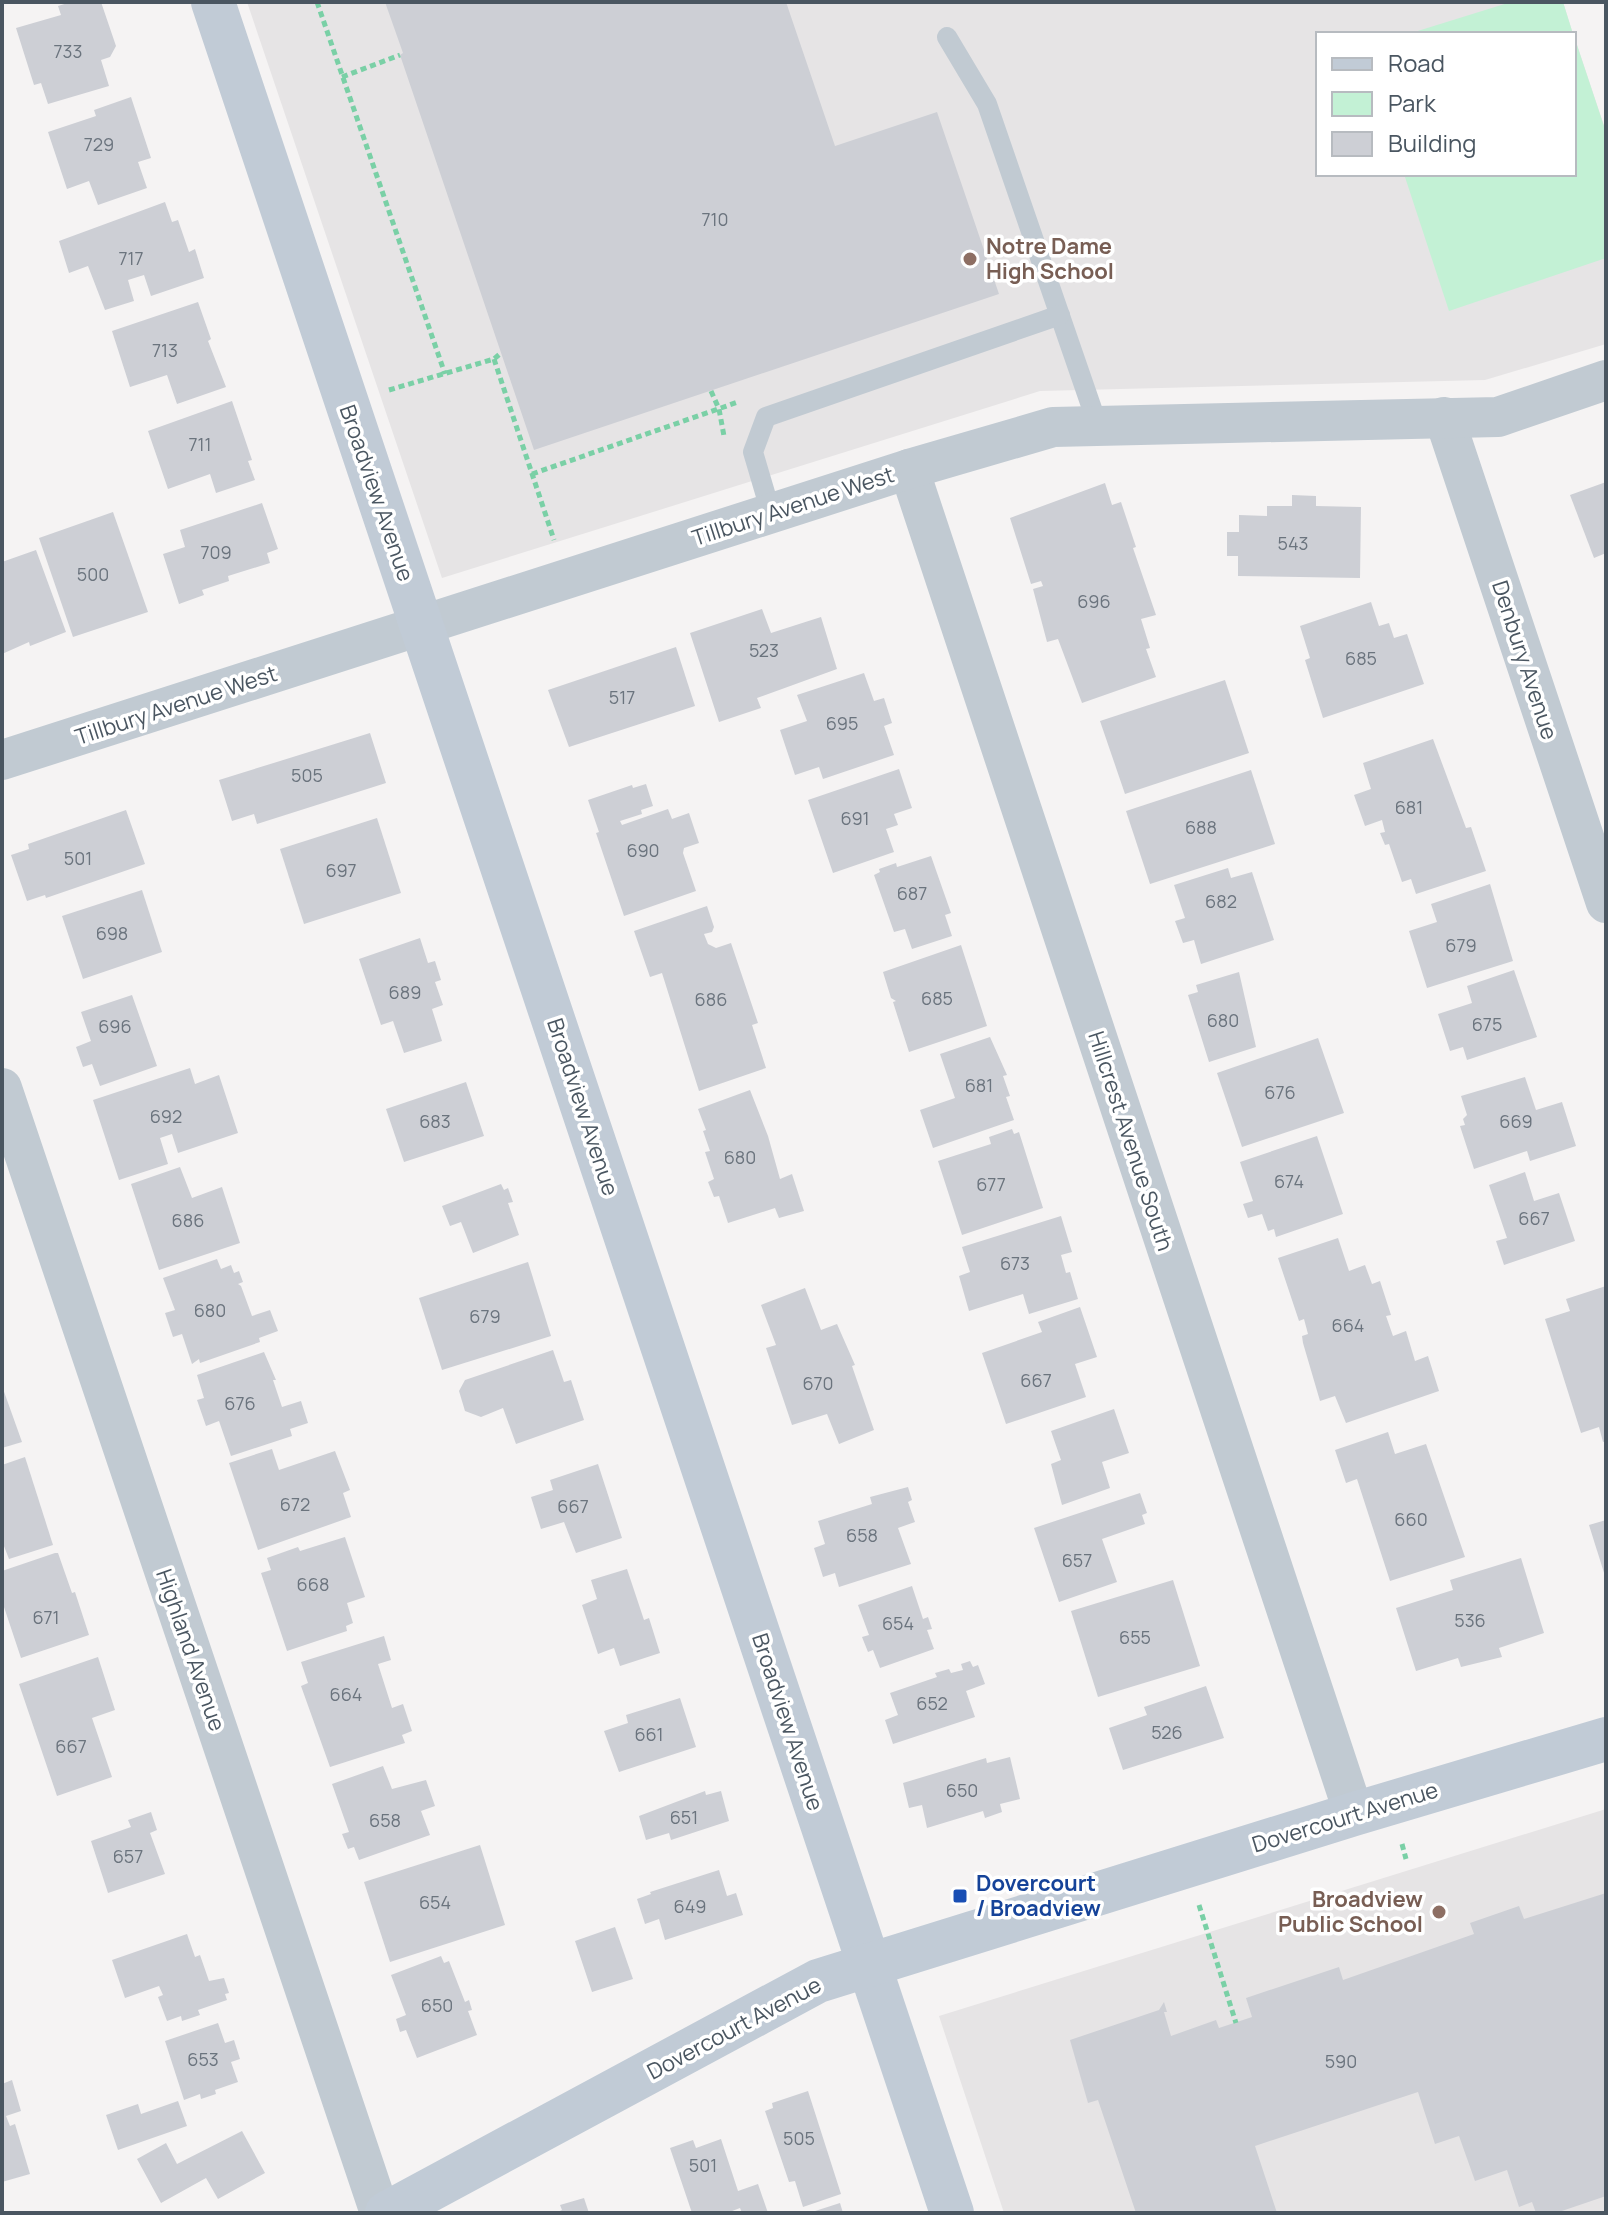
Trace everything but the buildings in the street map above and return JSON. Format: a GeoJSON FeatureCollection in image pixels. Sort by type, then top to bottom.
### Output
{"type":"FeatureCollection","features":[{"type":"Feature","properties":{"kind":"street","name":"Broadview Avenue"},"geometry":{"type":"LineString","coordinates":[[213,2],[952,2213]]}},
{"type":"Feature","properties":{"kind":"street","name":"Tillbury Avenue West"},"geometry":{"type":"LineString","coordinates":[[2,760],[909,469],[1053,427],[1498,417],[1606,380]]}},
{"type":"Feature","properties":{"kind":"street","name":"Denbury Avenue"},"geometry":{"type":"LineString","coordinates":[[1444,417],[1606,903]]}},
{"type":"Feature","properties":{"kind":"street","name":"Hillcrest Avenue South"},"geometry":{"type":"LineString","coordinates":[[909,469],[1354,1814]]}},
{"type":"Feature","properties":{"kind":"street","name":"Highland Avenue"},"geometry":{"type":"LineString","coordinates":[[2,1088],[380,2213]]}},
{"type":"Feature","properties":{"kind":"street","name":"Dovercourt Avenue"},"geometry":{"type":"LineString","coordinates":[[387,2213],[818,1981],[1606,1739]]}},
{"type":"Feature","properties":{"kind":"lane"},"geometry":{"type":"LineString","coordinates":[[947,37],[987,104],[1098,426]]}},
{"type":"Feature","properties":{"kind":"lane"},"geometry":{"type":"LineString","coordinates":[[771,513],[753,452],[766,417],[1060,315]]}},
{"type":"Feature","properties":{"kind":"path"},"geometry":{"type":"LineString","coordinates":[[317,2],[445,374]]}},
{"type":"Feature","properties":{"kind":"path"},"geometry":{"type":"LineString","coordinates":[[342,77],[400,55]]}},
{"type":"Feature","properties":{"kind":"path"},"geometry":{"type":"LineString","coordinates":[[347,403],[494,359],[501,353]]}},
{"type":"Feature","properties":{"kind":"path"},"geometry":{"type":"LineString","coordinates":[[494,359],[569,579]]}},
{"type":"Feature","properties":{"kind":"path"},"geometry":{"type":"LineString","coordinates":[[532,474],[719,409]]}},
{"type":"Feature","properties":{"kind":"path"},"geometry":{"type":"LineString","coordinates":[[1185,1867],[1236,2023]]}},
{"type":"Feature","properties":{"kind":"shaded area","name":"Notre Dame High School"},"geometry":{"type":"Polygon","coordinates":[[[247,2],[1563,2],[1572,32],[1316,32],[1316,176],[1576,176],[1576,42],[1606,132],[1606,344],[1485,380],[1040,391],[442,578],[247,2]]]}},
{"type":"Feature","properties":{"kind":"shaded area","name":"Broadview Public School"},"geometry":{"type":"Polygon","coordinates":[[[1606,1809],[1606,2213],[1004,2213],[939,2016],[1606,1809]]]}},
{"type":"Feature","properties":{"kind":"green space"},"geometry":{"type":"Polygon","coordinates":[[[1511,2],[1563,2],[1572,32],[1414,32],[1511,2]]]}},
{"type":"Feature","properties":{"kind":"green space"},"geometry":{"type":"Polygon","coordinates":[[[1576,42],[1606,132],[1606,258],[1449,311],[1405,176],[1576,176],[1576,42]]]}},
{"type":"Feature","properties":{"kind":"place","name":"Notre Dame High School"},"geometry":{"type":"Point","coordinates":[970,259]}},
{"type":"Feature","properties":{"kind":"place","name":"Dovercourt / Broadview"},"geometry":{"type":"Point","coordinates":[960,1896]}},
{"type":"Feature","properties":{"kind":"place","name":"Broadview Public School"},"geometry":{"type":"Point","coordinates":[1439,1912]}}]}
